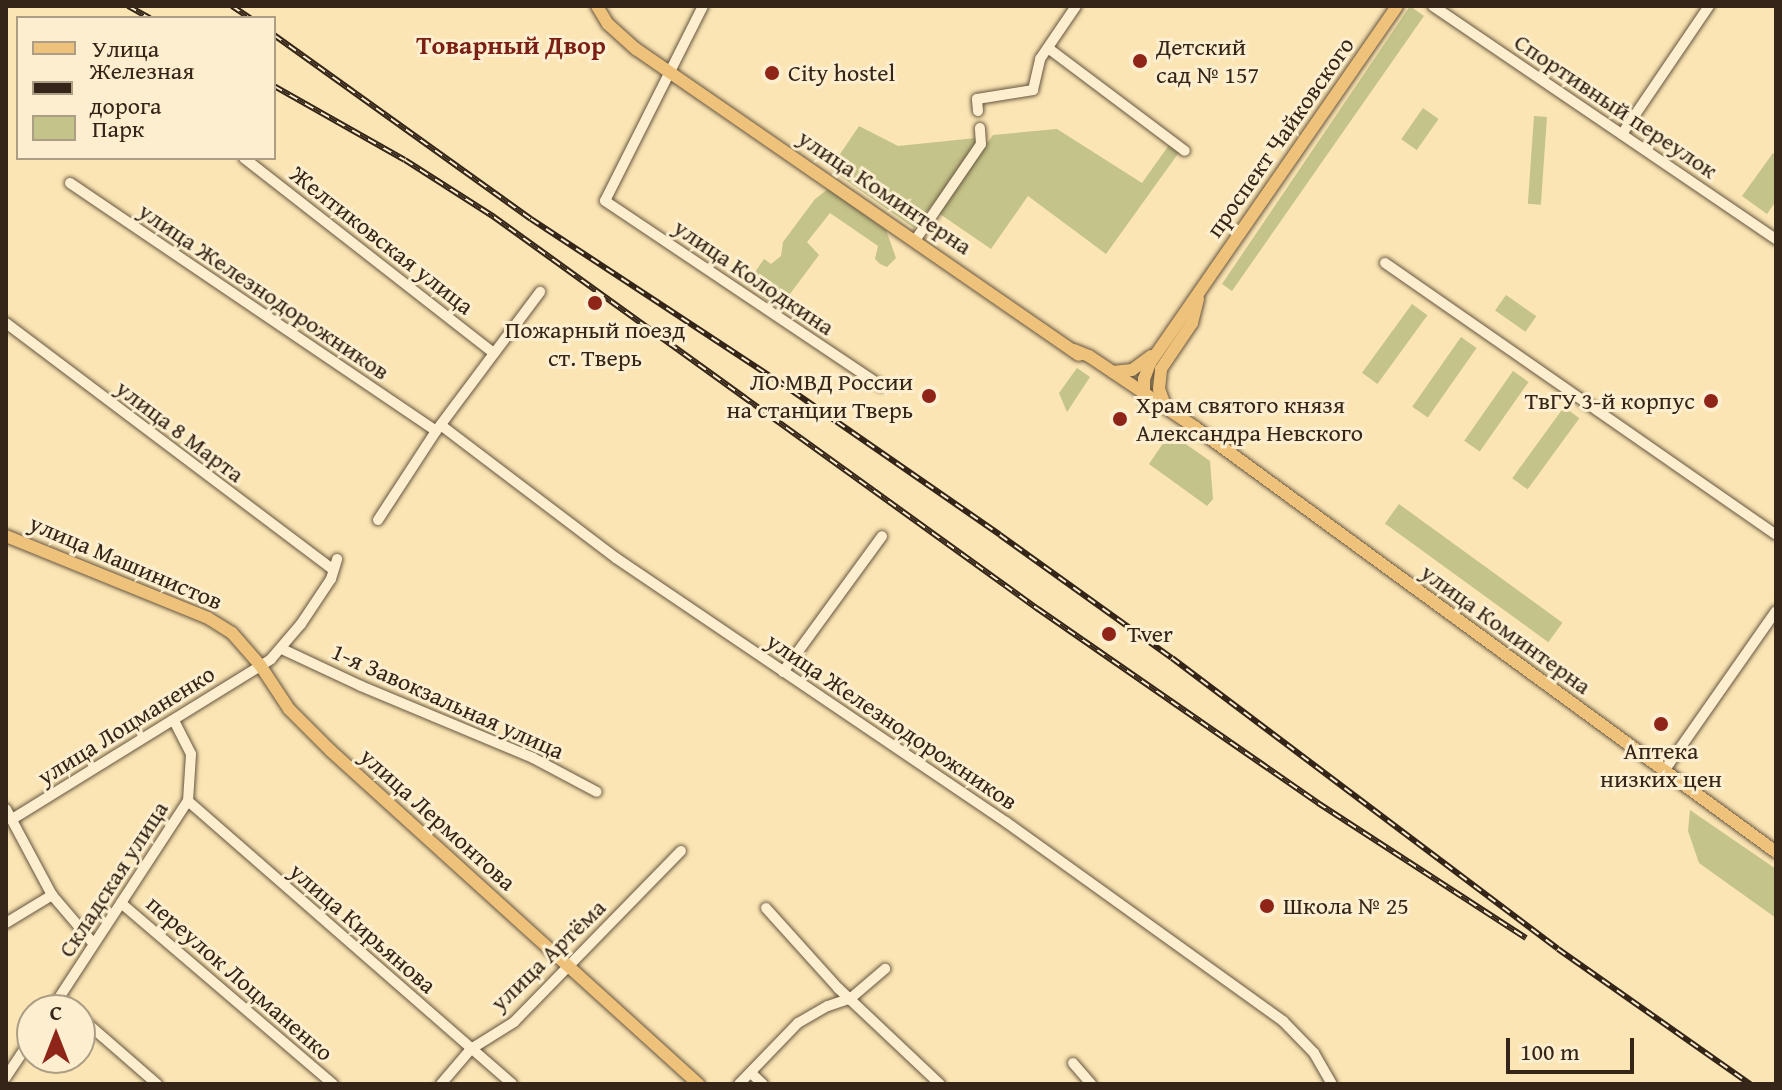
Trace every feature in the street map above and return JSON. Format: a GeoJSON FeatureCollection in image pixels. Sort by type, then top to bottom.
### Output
{"type":"FeatureCollection","features":[{"type":"Feature","properties":{"kind":"main road","name":"улица Коминтерна"},"geometry":{"type":"LineString","coordinates":[[597,6],[608,24],[671,72],[1074,350],[1166,408],[1776,852]]}},
{"type":"Feature","properties":{"kind":"main road","name":"проспект Чайковского"},"geometry":{"type":"LineString","coordinates":[[1141,391],[1160,349],[1397,6]]}},
{"type":"Feature","properties":{"kind":"main road","name":"проспект Чайковского"},"geometry":{"type":"LineString","coordinates":[[1141,391],[1161,369],[1192,323],[1200,292]]}},
{"type":"Feature","properties":{"kind":"main road"},"geometry":{"type":"LineString","coordinates":[[1114,377],[1132,370],[1160,349]]}},
{"type":"Feature","properties":{"kind":"main road"},"geometry":{"type":"LineString","coordinates":[[1161,369],[1159,386],[1166,408]]}},
{"type":"Feature","properties":{"kind":"main road"},"geometry":{"type":"LineString","coordinates":[[1114,377],[1141,391]]}},
{"type":"Feature","properties":{"kind":"main road","name":"улица Коминтерна"},"geometry":{"type":"LineString","coordinates":[[1141,391],[1193,434],[1210,441]]}},
{"type":"Feature","properties":{"kind":"main road","name":"улица Машинистов"},"geometry":{"type":"LineString","coordinates":[[6,536],[213,621],[236,636],[260,665]]}},
{"type":"Feature","properties":{"kind":"main road","name":"улица Лермонтова"},"geometry":{"type":"LineString","coordinates":[[260,665],[289,709],[331,751],[698,1084]]}},
{"type":"Feature","properties":{"kind":"street"},"geometry":{"type":"LineString","coordinates":[[671,72],[703,6]]}},
{"type":"Feature","properties":{"kind":"street"},"geometry":{"type":"LineString","coordinates":[[978,111],[977,99],[1033,90],[1040,59],[1076,6]]}},
{"type":"Feature","properties":{"kind":"street","name":"Спортивный переулок"},"geometry":{"type":"LineString","coordinates":[[1433,6],[1776,239]]}},
{"type":"Feature","properties":{"kind":"street"},"geometry":{"type":"LineString","coordinates":[[1622,134],[1709,6]]}},
{"type":"Feature","properties":{"kind":"street"},"geometry":{"type":"LineString","coordinates":[[1048,48],[1185,151]]}},
{"type":"Feature","properties":{"kind":"street","name":"улица Колодкина"},"geometry":{"type":"LineString","coordinates":[[671,72],[605,201],[881,386]]}},
{"type":"Feature","properties":{"kind":"street"},"geometry":{"type":"LineString","coordinates":[[916,239],[981,144],[980,128]]}},
{"type":"Feature","properties":{"kind":"street","name":"Желтиковская улица"},"geometry":{"type":"LineString","coordinates":[[247,160],[494,353]]}},
{"type":"Feature","properties":{"kind":"street","name":"улица Железнодорожников"},"geometry":{"type":"LineString","coordinates":[[70,183],[439,429],[616,558],[1143,919],[1283,1021],[1314,1053],[1332,1084]]}},
{"type":"Feature","properties":{"kind":"street"},"geometry":{"type":"LineString","coordinates":[[1385,263],[1776,535]]}},
{"type":"Feature","properties":{"kind":"street"},"geometry":{"type":"LineString","coordinates":[[378,520],[439,429],[540,292]]}},
{"type":"Feature","properties":{"kind":"street","name":"улица 8 Марта"},"geometry":{"type":"LineString","coordinates":[[6,323],[335,564],[331,579],[282,649]]}},
{"type":"Feature","properties":{"kind":"street"},"geometry":{"type":"LineString","coordinates":[[783,672],[882,536]]}},
{"type":"Feature","properties":{"kind":"street"},"geometry":{"type":"LineString","coordinates":[[1664,771],[1776,611]]}},
{"type":"Feature","properties":{"kind":"street"},"geometry":{"type":"LineString","coordinates":[[260,665],[282,649]]}},
{"type":"Feature","properties":{"kind":"street","name":"1-я Завокзальная улица"},"geometry":{"type":"LineString","coordinates":[[282,649],[361,686],[533,758],[597,792]]}},
{"type":"Feature","properties":{"kind":"street","name":"улица Лоцманенко"},"geometry":{"type":"LineString","coordinates":[[14,818],[260,665]]}},
{"type":"Feature","properties":{"kind":"street","name":"Складская улица"},"geometry":{"type":"LineString","coordinates":[[61,994],[188,801],[191,754],[174,720]]}},
{"type":"Feature","properties":{"kind":"street","name":"улица Кирьянова"},"geometry":{"type":"LineString","coordinates":[[188,801],[512,1084]]}},
{"type":"Feature","properties":{"kind":"street"},"geometry":{"type":"LineString","coordinates":[[6,809],[14,818],[52,895],[93,943]]}},
{"type":"Feature","properties":{"kind":"street","name":"улица Артёма"},"geometry":{"type":"LineString","coordinates":[[441,1084],[471,1049],[514,1022],[570,968],[681,851]]}},
{"type":"Feature","properties":{"kind":"street"},"geometry":{"type":"LineString","coordinates":[[6,923],[52,895]]}},
{"type":"Feature","properties":{"kind":"street","name":"переулок Лоцманенко"},"geometry":{"type":"LineString","coordinates":[[121,903],[333,1084]]}},
{"type":"Feature","properties":{"kind":"street"},"geometry":{"type":"LineString","coordinates":[[766,908],[829,979],[940,1084]]}},
{"type":"Feature","properties":{"kind":"street"},"geometry":{"type":"LineString","coordinates":[[739,1084],[798,1023],[828,1006],[851,998],[885,969]]}},
{"type":"Feature","properties":{"kind":"street"},"geometry":{"type":"LineString","coordinates":[[96,1031],[157,1084]]}},
{"type":"Feature","properties":{"kind":"street"},"geometry":{"type":"LineString","coordinates":[[1073,1063],[1091,1084]]}},
{"type":"Feature","properties":{"kind":"street"},"geometry":{"type":"LineString","coordinates":[[751,1073],[763,1084]]}},
{"type":"Feature","properties":{"kind":"green space"},"geometry":{"type":"Polygon","coordinates":[[[1410,6],[1424,16],[1232,291],[1222,284],[1410,6]]]}},
{"type":"Feature","properties":{"kind":"green space"},"geometry":{"type":"Polygon","coordinates":[[[1423,108],[1439,119],[1417,150],[1401,139],[1423,108]]]}},
{"type":"Feature","properties":{"kind":"green space"},"geometry":{"type":"Polygon","coordinates":[[[1534,116],[1547,117],[1541,205],[1528,204],[1534,116]]]}},
{"type":"Feature","properties":{"kind":"green space"},"geometry":{"type":"Polygon","coordinates":[[[859,126],[898,146],[976,138],[975,150],[914,228],[830,169],[859,126]]]}},
{"type":"Feature","properties":{"kind":"green space"},"geometry":{"type":"Polygon","coordinates":[[[1057,129],[1142,183],[1169,145],[1180,151],[1106,254],[1028,196],[991,249],[937,212],[993,135],[1057,129]]]}},
{"type":"Feature","properties":{"kind":"green space"},"geometry":{"type":"Polygon","coordinates":[[[1773,153],[1776,155],[1776,201],[1767,214],[1742,196],[1773,153]]]}},
{"type":"Feature","properties":{"kind":"green space"},"geometry":{"type":"Polygon","coordinates":[[[828,189],[886,230],[896,258],[887,267],[880,264],[875,259],[878,246],[830,213],[807,242],[819,255],[781,306],[770,303],[747,284],[764,259],[771,264],[781,256],[783,242],[815,199],[828,189]]]}},
{"type":"Feature","properties":{"kind":"green space"},"geometry":{"type":"Polygon","coordinates":[[[1506,295],[1536,316],[1525,332],[1495,311],[1506,295]]]}},
{"type":"Feature","properties":{"kind":"green space"},"geometry":{"type":"Polygon","coordinates":[[[1412,304],[1427,315],[1377,384],[1362,373],[1412,304]]]}},
{"type":"Feature","properties":{"kind":"green space"},"geometry":{"type":"Polygon","coordinates":[[[1461,337],[1477,348],[1428,418],[1412,407],[1461,337]]]}},
{"type":"Feature","properties":{"kind":"green space"},"geometry":{"type":"Polygon","coordinates":[[[1077,368],[1090,377],[1067,412],[1059,393],[1077,368]]]}},
{"type":"Feature","properties":{"kind":"green space"},"geometry":{"type":"Polygon","coordinates":[[[1513,371],[1529,382],[1480,452],[1464,441],[1513,371]]]}},
{"type":"Feature","properties":{"kind":"green space"},"geometry":{"type":"Polygon","coordinates":[[[1564,407],[1579,418],[1528,489],[1512,478],[1564,407]]]}},
{"type":"Feature","properties":{"kind":"green space"},"geometry":{"type":"Polygon","coordinates":[[[1170,433],[1210,461],[1213,499],[1207,506],[1149,464],[1170,433]]]}},
{"type":"Feature","properties":{"kind":"green space"},"geometry":{"type":"Polygon","coordinates":[[[1399,504],[1562,623],[1548,642],[1385,523],[1399,504]]]}},
{"type":"Feature","properties":{"kind":"green space"},"geometry":{"type":"Polygon","coordinates":[[[1690,810],[1776,869],[1776,918],[1699,863],[1688,831],[1690,810]]]}},
{"type":"Feature","properties":{"kind":"railway"},"geometry":{"type":"LineString","coordinates":[[128,6],[146,16]]}},
{"type":"Feature","properties":{"kind":"railway"},"geometry":{"type":"LineString","coordinates":[[232,6],[247,16]]}},
{"type":"Feature","properties":{"kind":"railway"},"geometry":{"type":"LineString","coordinates":[[276,36],[531,219],[778,381],[1000,535],[1172,658],[1558,949],[1750,1084]]}},
{"type":"Feature","properties":{"kind":"railway"},"geometry":{"type":"LineString","coordinates":[[276,87],[405,160],[494,217],[1038,609],[1318,803],[1526,938]]}},
{"type":"Feature","properties":{"kind":"place","name":"Детский сад № 157"},"geometry":{"type":"Point","coordinates":[1140,61]}},
{"type":"Feature","properties":{"kind":"place","name":"City hostel"},"geometry":{"type":"Point","coordinates":[772,73]}},
{"type":"Feature","properties":{"kind":"place","name":"Пожарный поезд ст. Тверь"},"geometry":{"type":"Point","coordinates":[595,303]}},
{"type":"Feature","properties":{"kind":"place","name":"ЛО МВД России на станции Тверь"},"geometry":{"type":"Point","coordinates":[929,396]}},
{"type":"Feature","properties":{"kind":"place","name":"ТвГУ 3-й корпус"},"geometry":{"type":"Point","coordinates":[1711,401]}},
{"type":"Feature","properties":{"kind":"place","name":"Храм святого князя Александра Невского"},"geometry":{"type":"Point","coordinates":[1120,419]}},
{"type":"Feature","properties":{"kind":"place","name":"Tver"},"geometry":{"type":"Point","coordinates":[1109,634]}},
{"type":"Feature","properties":{"kind":"place","name":"Аптека низких цен"},"geometry":{"type":"Point","coordinates":[1661,724]}},
{"type":"Feature","properties":{"kind":"place","name":"Школа № 25"},"geometry":{"type":"Point","coordinates":[1267,906]}},
{"type":"Feature","properties":{"kind":"district","name":"Товарный Двор"},"geometry":{"type":"Point","coordinates":[511,45]}}]}
